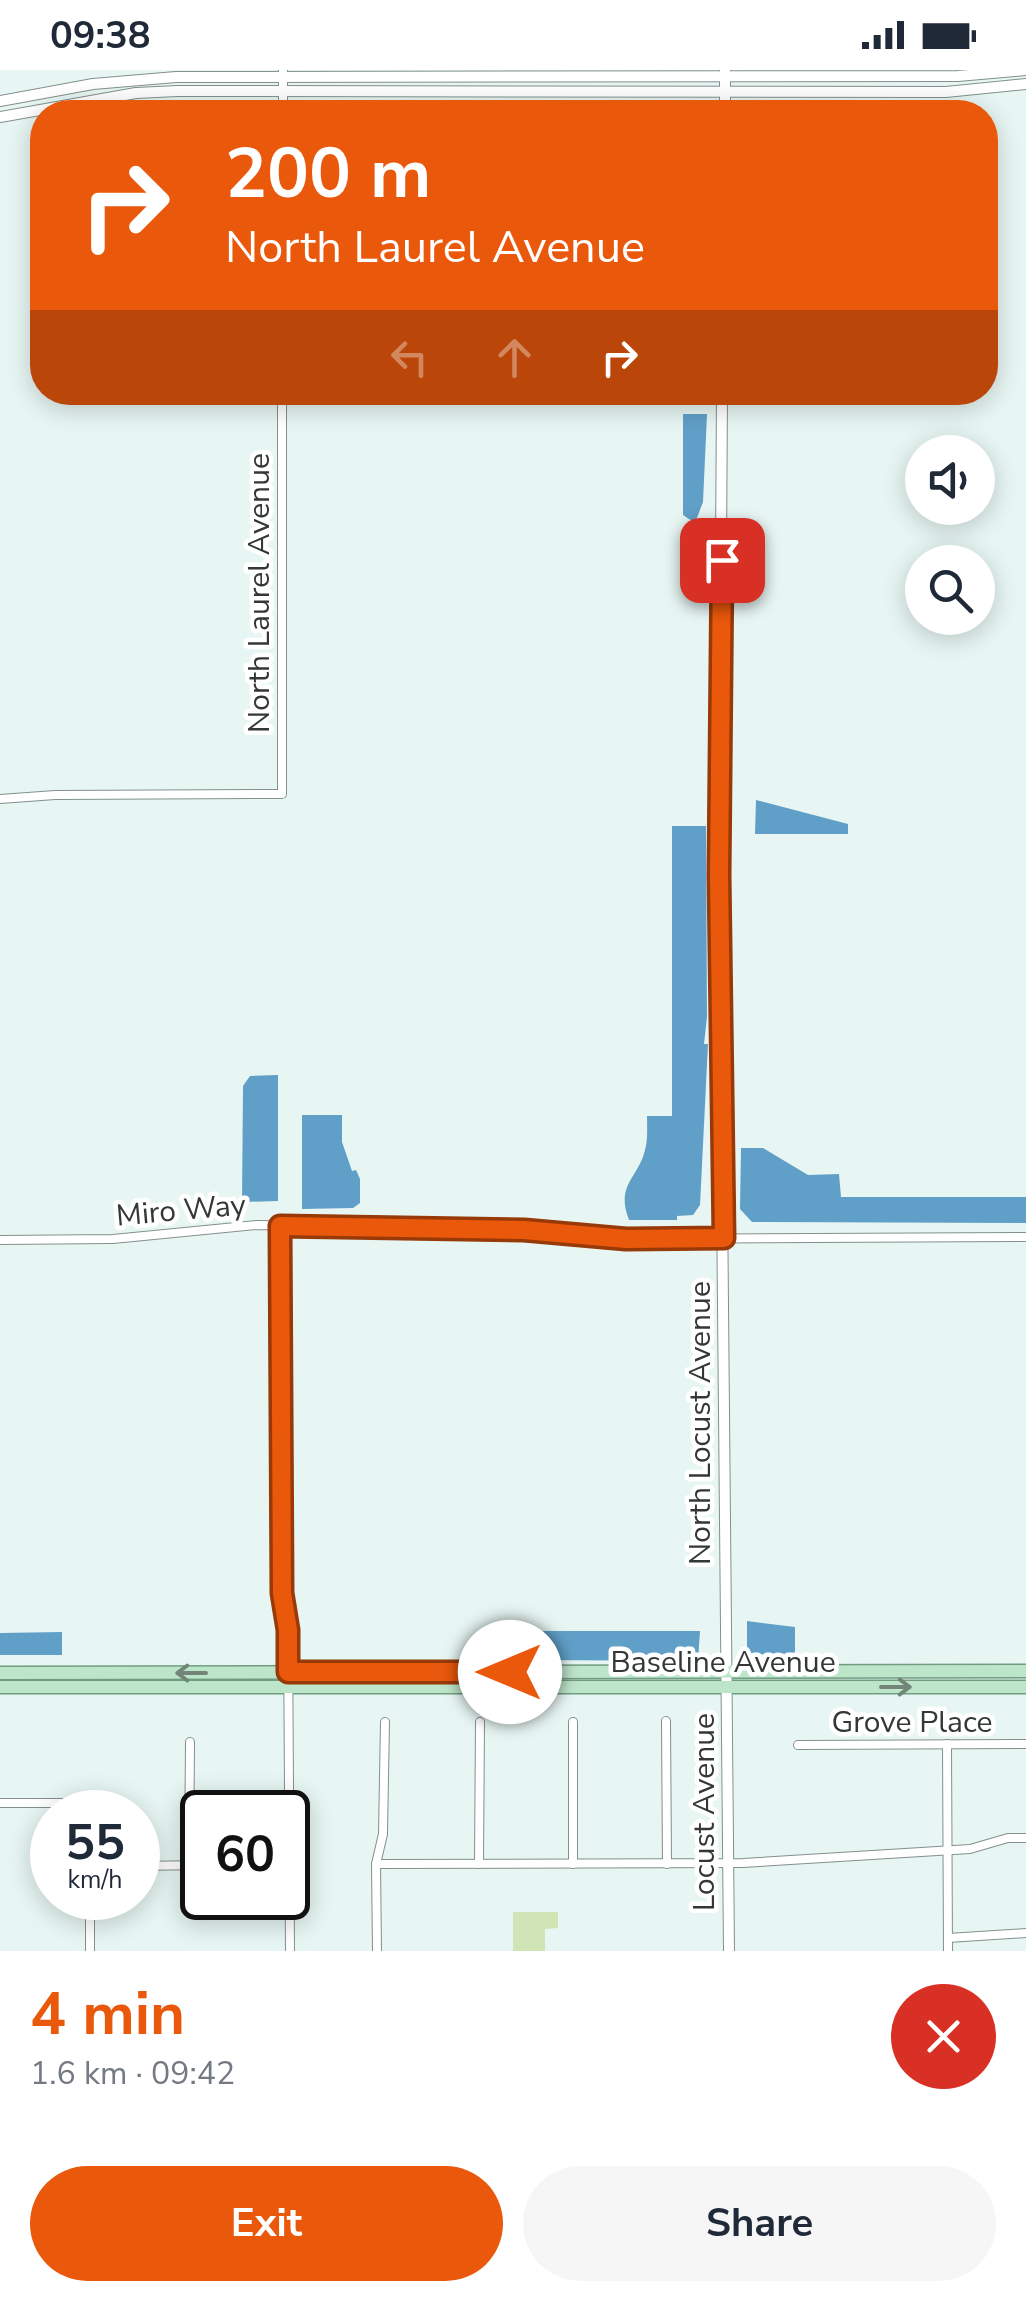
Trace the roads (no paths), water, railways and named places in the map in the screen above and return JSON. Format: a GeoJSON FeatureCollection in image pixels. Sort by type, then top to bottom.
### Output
{"type":"FeatureCollection","features":[{"type":"Feature","properties":{"kind":"main road"},"geometry":{"type":"LineString","coordinates":[[0,1673],[289,1680],[1026,1671]]}},
{"type":"Feature","properties":{"kind":"main road","name":"Baseline Avenue"},"geometry":{"type":"LineString","coordinates":[[0,1687],[289,1680],[728,1688],[1026,1687]]}},
{"type":"Feature","properties":{"kind":"street"},"geometry":{"type":"LineString","coordinates":[[0,101],[132,79],[283,73],[958,76],[1026,70]]}},
{"type":"Feature","properties":{"kind":"street"},"geometry":{"type":"LineString","coordinates":[[283,73],[283,100]]}},
{"type":"Feature","properties":{"kind":"street"},"geometry":{"type":"LineString","coordinates":[[725,73],[725,100]]}},
{"type":"Feature","properties":{"kind":"street"},"geometry":{"type":"LineString","coordinates":[[96,100],[136,93],[283,90],[946,92],[1026,84]]}},
{"type":"Feature","properties":{"kind":"street"},"geometry":{"type":"LineString","coordinates":[[0,117],[30,112]]}},
{"type":"Feature","properties":{"kind":"street","name":"North Laurel Avenue"},"geometry":{"type":"LineString","coordinates":[[0,799],[282,794],[282,405]]}},
{"type":"Feature","properties":{"kind":"street","name":"North Locust Avenue"},"geometry":{"type":"LineString","coordinates":[[722,405],[719,875],[728,1672]]}},
{"type":"Feature","properties":{"kind":"street"},"geometry":{"type":"LineString","coordinates":[[280,1226],[282,1593],[288,1630],[288,1790]]}},
{"type":"Feature","properties":{"kind":"street","name":"Miro Way"},"geometry":{"type":"LineString","coordinates":[[0,1240],[94,1240],[280,1226],[524,1230],[626,1239],[1026,1237]]}},
{"type":"Feature","properties":{"kind":"street","name":"Locust Avenue"},"geometry":{"type":"LineString","coordinates":[[728,1672],[730,1951]]}},
{"type":"Feature","properties":{"kind":"street"},"geometry":{"type":"LineString","coordinates":[[666,1721],[667,1864]]}},
{"type":"Feature","properties":{"kind":"street"},"geometry":{"type":"LineString","coordinates":[[377,1951],[376,1864],[383,1834],[385,1722]]}},
{"type":"Feature","properties":{"kind":"street"},"geometry":{"type":"LineString","coordinates":[[479,1864],[480,1722]]}},
{"type":"Feature","properties":{"kind":"street"},"geometry":{"type":"LineString","coordinates":[[573,1722],[573,1864]]}},
{"type":"Feature","properties":{"kind":"street"},"geometry":{"type":"LineString","coordinates":[[190,1742],[190,1790]]}},
{"type":"Feature","properties":{"kind":"street"},"geometry":{"type":"LineString","coordinates":[[948,1744],[948,1951]]}},
{"type":"Feature","properties":{"kind":"street","name":"Grove Place"},"geometry":{"type":"LineString","coordinates":[[798,1745],[1026,1744]]}},
{"type":"Feature","properties":{"kind":"street"},"geometry":{"type":"LineString","coordinates":[[0,1803],[30,1805]]}},
{"type":"Feature","properties":{"kind":"street"},"geometry":{"type":"LineString","coordinates":[[376,1864],[729,1862],[970,1849],[1008,1838],[1026,1838]]}},
{"type":"Feature","properties":{"kind":"street"},"geometry":{"type":"LineString","coordinates":[[90,1920],[90,1951]]}},
{"type":"Feature","properties":{"kind":"street"},"geometry":{"type":"LineString","coordinates":[[289,1920],[290,1951]]}},
{"type":"Feature","properties":{"kind":"street"},"geometry":{"type":"LineString","coordinates":[[948,1938],[1026,1933]]}},
{"type":"Feature","properties":{"kind":"water"},"geometry":{"type":"Polygon","coordinates":[[[683,414],[707,414],[703,502],[695,523],[683,515],[683,414]]]}},
{"type":"Feature","properties":{"kind":"water"},"geometry":{"type":"Polygon","coordinates":[[[756,800],[848,824],[848,834],[755,834],[756,800]]]}},
{"type":"Feature","properties":{"kind":"water"},"geometry":{"type":"Polygon","coordinates":[[[672,826],[706,826],[704,1044],[708,1044],[700,1205],[693,1215],[677,1216],[677,1220],[629,1220],[626,1190],[645,1150],[647,1116],[672,1116],[672,826]]]}},
{"type":"Feature","properties":{"kind":"water"},"geometry":{"type":"Polygon","coordinates":[[[278,1075],[278,1201],[242,1202],[243,1086],[250,1076],[278,1075]]]}},
{"type":"Feature","properties":{"kind":"water"},"geometry":{"type":"Polygon","coordinates":[[[302,1115],[342,1115],[342,1142],[352,1171],[356,1170],[360,1179],[360,1203],[353,1208],[302,1209],[302,1115]]]}},
{"type":"Feature","properties":{"kind":"water"},"geometry":{"type":"Polygon","coordinates":[[[741,1148],[763,1148],[808,1175],[839,1174],[841,1197],[1026,1197],[1026,1223],[752,1222],[740,1209],[741,1148]]]}},
{"type":"Feature","properties":{"kind":"water"},"geometry":{"type":"Polygon","coordinates":[[[747,1621],[795,1627],[795,1657],[747,1653],[747,1621]]]}},
{"type":"Feature","properties":{"kind":"water"},"geometry":{"type":"Polygon","coordinates":[[[537,1631],[700,1631],[698,1661],[538,1660],[537,1631]]]}},
{"type":"Feature","properties":{"kind":"water"},"geometry":{"type":"Polygon","coordinates":[[[62,1632],[62,1655],[0,1655],[0,1633],[62,1632]]]}}]}
